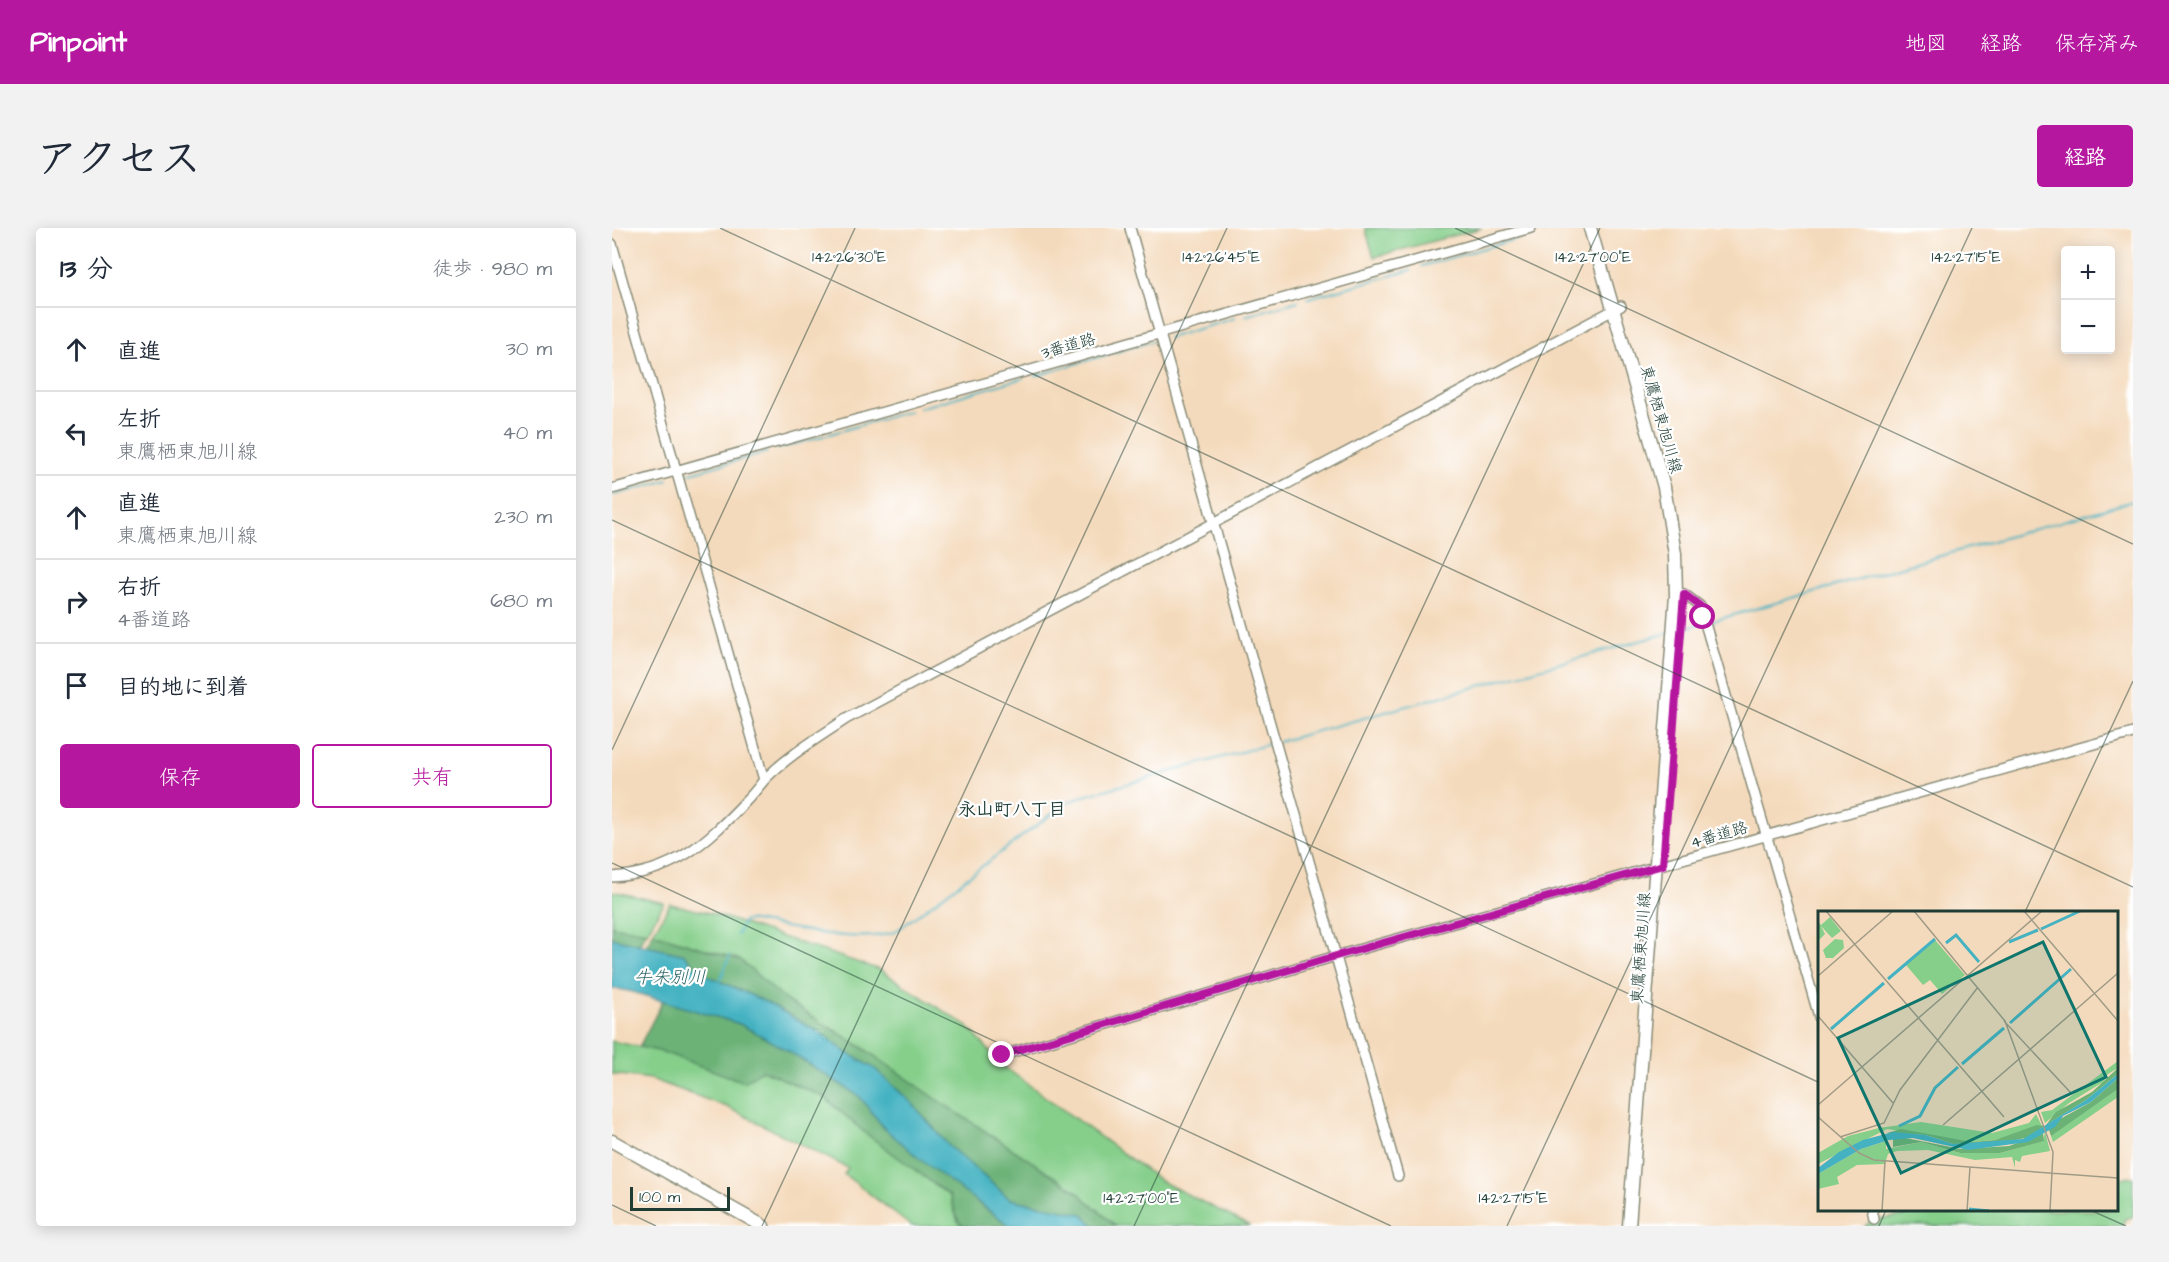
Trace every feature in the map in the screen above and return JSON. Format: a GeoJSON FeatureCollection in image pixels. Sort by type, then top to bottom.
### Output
{"type":"FeatureCollection","features":[{"type":"Feature","properties":{"kind":"main road","name":"東鷹栖東旭川線"},"geometry":{"type":"LineString","coordinates":[[1590,228],[1617,308]]}},
{"type":"Feature","properties":{"kind":"main road","name":"東鷹栖東旭川線"},"geometry":{"type":"LineString","coordinates":[[1599,228],[1617,308],[1664,487],[1676,554],[1680,594],[1635,1226]]}},
{"type":"Feature","properties":{"kind":"main road","name":"東鷹栖東旭川線"},"geometry":{"type":"LineString","coordinates":[[1629,1226],[1659,866]]}},
{"type":"Feature","properties":{"kind":"main road"},"geometry":{"type":"LineString","coordinates":[[612,1141],[764,1226]]}},
{"type":"Feature","properties":{"kind":"street"},"geometry":{"type":"LineString","coordinates":[[1130,228],[1398,1176]]}},
{"type":"Feature","properties":{"kind":"street","name":"3番道路"},"geometry":{"type":"LineString","coordinates":[[612,489],[1531,228]]}},
{"type":"Feature","properties":{"kind":"street"},"geometry":{"type":"LineString","coordinates":[[612,244],[764,780]]}},
{"type":"Feature","properties":{"kind":"street"},"geometry":{"type":"LineString","coordinates":[[612,877],[635,875],[687,855],[721,827],[764,780],[790,757],[846,719],[1617,308]]}},
{"type":"Feature","properties":{"kind":"street"},"geometry":{"type":"LineString","coordinates":[[1680,594],[1700,606],[1818,1013]]}},
{"type":"Feature","properties":{"kind":"street","name":"4番道路"},"geometry":{"type":"LineString","coordinates":[[1002,1055],[1336,956],[2133,733]]}},
{"type":"Feature","properties":{"kind":"green space"},"geometry":{"type":"Polygon","coordinates":[[[1365,228],[1482,228],[1374,257],[1365,228]]]}},
{"type":"Feature","properties":{"kind":"green space"},"geometry":{"type":"Polygon","coordinates":[[[612,891],[664,903],[647,932],[612,926],[612,891]]]}},
{"type":"Feature","properties":{"kind":"green space"},"geometry":{"type":"Polygon","coordinates":[[[670,904],[714,914],[880,970],[967,1026],[1003,1066],[1161,1181],[1250,1226],[1116,1226],[1075,1190],[860,1046],[785,1000],[740,960],[653,933],[670,904]]]}},
{"type":"Feature","properties":{"kind":"green space"},"geometry":{"type":"Polygon","coordinates":[[[612,926],[647,932],[639,944],[612,938],[612,926]]]}},
{"type":"Feature","properties":{"kind":"green space"},"geometry":{"type":"Polygon","coordinates":[[[653,933],[740,960],[785,1000],[860,1046],[1075,1190],[1116,1226],[1095,1226],[1082,1214],[1010,1199],[949,1146],[912,1103],[874,1068],[846,1052],[822,1034],[766,1002],[699,972],[685,955],[646,946],[653,933]]]}},
{"type":"Feature","properties":{"kind":"green space"},"geometry":{"type":"Polygon","coordinates":[[[663,1001],[740,1024],[787,1050],[859,1096],[884,1128],[1010,1226],[964,1226],[959,1222],[950,1196],[864,1132],[824,1097],[762,1070],[744,1082],[663,1052],[639,1047],[663,1001]]]}},
{"type":"Feature","properties":{"kind":"green space"},"geometry":{"type":"Polygon","coordinates":[[[612,1041],[663,1052],[744,1082],[762,1070],[824,1097],[864,1132],[950,1196],[958,1222],[964,1226],[911,1226],[844,1174],[848,1168],[727,1107],[651,1079],[612,1074],[612,1041]]]}},
{"type":"Feature","properties":{"kind":"green space"},"geometry":{"type":"Polygon","coordinates":[[[2133,1177],[2133,1217],[2125,1219],[2122,1226],[1865,1226],[1871,1221],[1931,1211],[2118,1211],[2118,1179],[2133,1177]]]}},
{"type":"Feature","properties":{"kind":"water","name":"牛朱別川"},"geometry":{"type":"Polygon","coordinates":[[[612,938],[685,955],[699,972],[766,1002],[822,1034],[846,1052],[874,1068],[912,1103],[949,1146],[1010,1199],[1082,1214],[1095,1226],[1010,1226],[921,1160],[884,1128],[859,1096],[787,1050],[740,1024],[633,992],[612,988],[612,938]]]}},
{"type":"Feature","properties":{"kind":"waterway"},"geometry":{"type":"LineString","coordinates":[[1544,232],[1555,228]]}},
{"type":"Feature","properties":{"kind":"waterway"},"geometry":{"type":"LineString","coordinates":[[1422,266],[1533,234]]}},
{"type":"Feature","properties":{"kind":"waterway"},"geometry":{"type":"LineString","coordinates":[[1308,298],[1411,270]]}},
{"type":"Feature","properties":{"kind":"waterway"},"geometry":{"type":"LineString","coordinates":[[1245,316],[1298,301]]}},
{"type":"Feature","properties":{"kind":"waterway"},"geometry":{"type":"LineString","coordinates":[[1168,338],[1235,318]]}},
{"type":"Feature","properties":{"kind":"waterway"},"geometry":{"type":"LineString","coordinates":[[1035,376],[1153,341]]}},
{"type":"Feature","properties":{"kind":"waterway"},"geometry":{"type":"LineString","coordinates":[[919,408],[1023,378]]}},
{"type":"Feature","properties":{"kind":"waterway"},"geometry":{"type":"LineString","coordinates":[[778,449],[909,411]]}},
{"type":"Feature","properties":{"kind":"waterway"},"geometry":{"type":"LineString","coordinates":[[687,474],[767,452]]}},
{"type":"Feature","properties":{"kind":"waterway"},"geometry":{"type":"LineString","coordinates":[[614,495],[668,480]]}},
{"type":"Feature","properties":{"kind":"waterway"},"geometry":{"type":"LineString","coordinates":[[1709,622],[2133,501]]}},
{"type":"Feature","properties":{"kind":"waterway"},"geometry":{"type":"LineString","coordinates":[[1677,631],[1703,623]]}},
{"type":"Feature","properties":{"kind":"waterway"},"geometry":{"type":"LineString","coordinates":[[1278,742],[1668,633]]}},
{"type":"Feature","properties":{"kind":"waterway"},"geometry":{"type":"LineString","coordinates":[[737,935],[743,922],[748,920],[842,936],[878,936],[895,932],[1065,804],[1084,796],[1273,743]]}},
{"type":"Feature","properties":{"kind":"waterway"},"geometry":{"type":"LineString","coordinates":[[719,983],[730,955]]}},
{"type":"Feature","properties":{"kind":"district","name":"永山町八丁目"},"geometry":{"type":"Point","coordinates":[1012,809]}},
{"type":"Feature","properties":{"kind":"route"},"geometry":{"type":"LineString","coordinates":[[1002,1055],[1336,956],[1663,865],[1684,594],[1700,606],[1703,617]]}}]}
